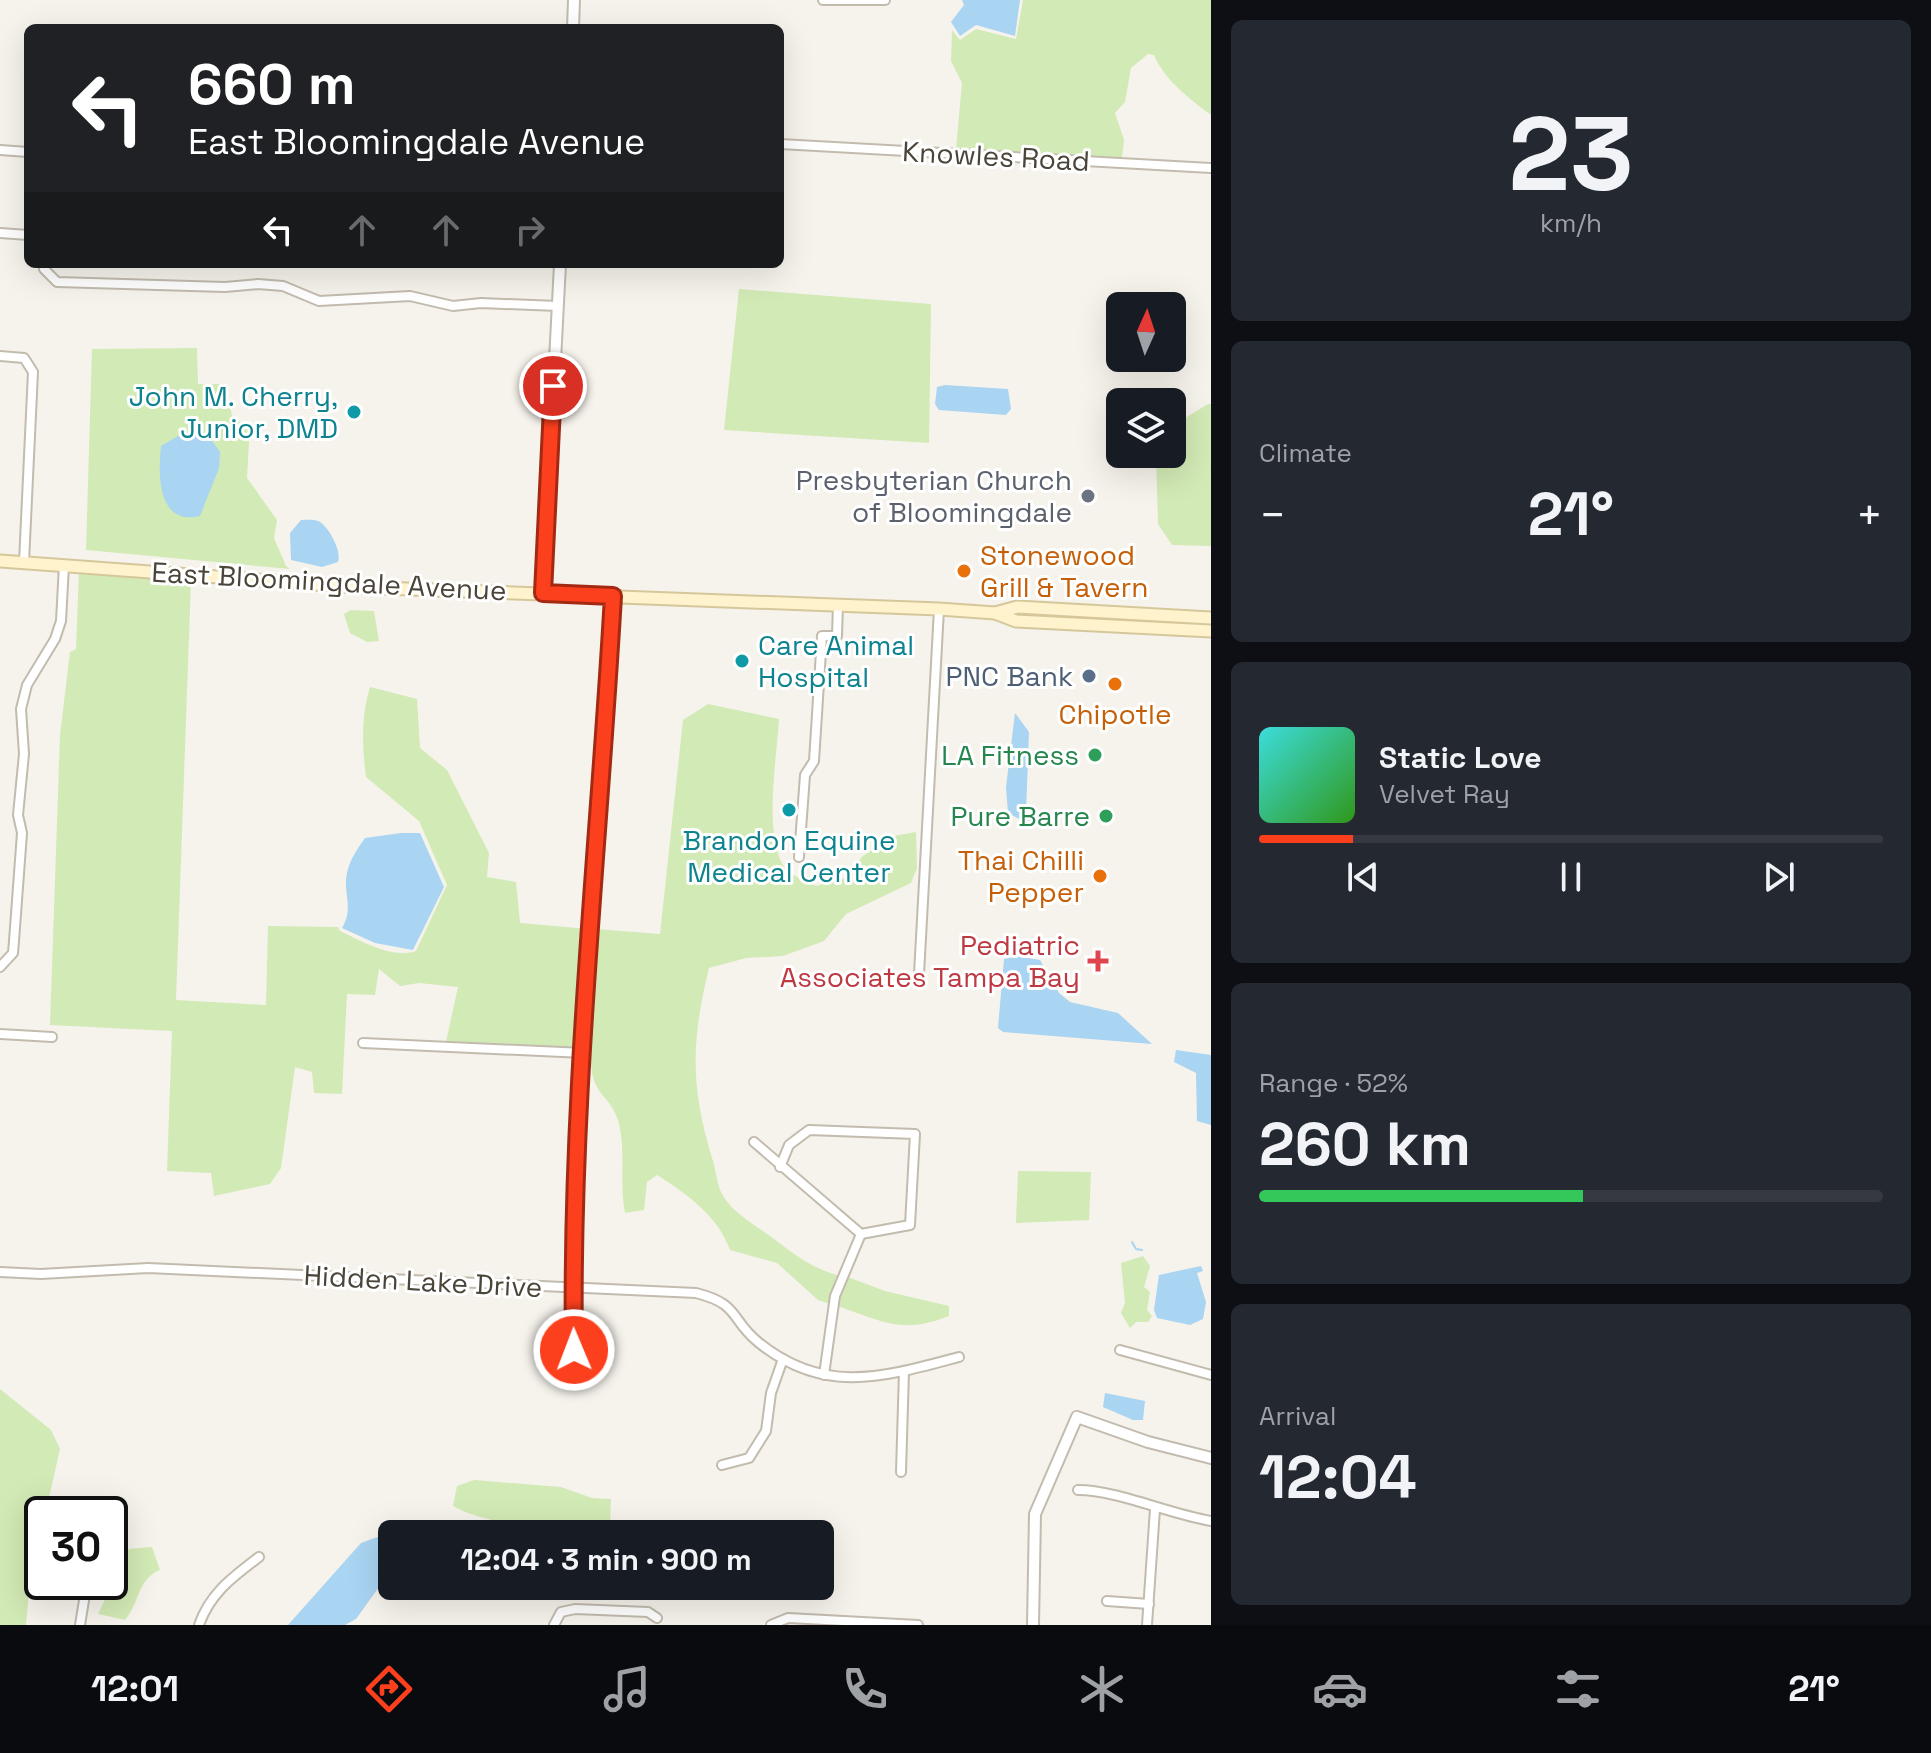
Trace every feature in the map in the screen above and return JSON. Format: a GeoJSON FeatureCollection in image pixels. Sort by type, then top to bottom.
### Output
{"type":"FeatureCollection","features":[{"type":"Feature","properties":{"kind":"main road","name":"East Bloomingdale Avenue"},"geometry":{"type":"LineString","coordinates":[[0,561],[289,583],[939,609],[995,613],[1016,621],[1211,631]]}},
{"type":"Feature","properties":{"kind":"main road","name":"East Bloomingdale Avenue"},"geometry":{"type":"LineString","coordinates":[[995,613],[1017,607],[1211,618]]}},
{"type":"Feature","properties":{"kind":"street"},"geometry":{"type":"LineString","coordinates":[[573,24],[574,0]]}},
{"type":"Feature","properties":{"kind":"street"},"geometry":{"type":"LineString","coordinates":[[823,0],[885,0]]}},
{"type":"Feature","properties":{"kind":"street","name":"Knowles Road"},"geometry":{"type":"LineString","coordinates":[[784,144],[1211,168]]}},
{"type":"Feature","properties":{"kind":"street"},"geometry":{"type":"LineString","coordinates":[[0,150],[24,152]]}},
{"type":"Feature","properties":{"kind":"street"},"geometry":{"type":"LineString","coordinates":[[0,233],[24,235]]}},
{"type":"Feature","properties":{"kind":"street"},"geometry":{"type":"LineString","coordinates":[[44,268],[57,282],[225,287],[258,284],[283,286],[319,301],[410,296],[453,306],[481,303],[558,306]]}},
{"type":"Feature","properties":{"kind":"street"},"geometry":{"type":"LineString","coordinates":[[543,593],[560,268]]}},
{"type":"Feature","properties":{"kind":"street"},"geometry":{"type":"LineString","coordinates":[[0,356],[24,358],[33,372],[24,562]]}},
{"type":"Feature","properties":{"kind":"street"},"geometry":{"type":"LineString","coordinates":[[0,967],[13,953],[14,941],[22,833],[18,815],[24,754],[21,709],[27,685],[55,639],[61,621],[64,565]]}},
{"type":"Feature","properties":{"kind":"street"},"geometry":{"type":"LineString","coordinates":[[575,1381],[573,1287],[584,1053],[613,596]]}},
{"type":"Feature","properties":{"kind":"street"},"geometry":{"type":"LineString","coordinates":[[799,857],[805,775],[814,761],[822,636],[837,636],[838,604]]}},
{"type":"Feature","properties":{"kind":"street"},"geometry":{"type":"LineString","coordinates":[[919,974],[939,609]]}},
{"type":"Feature","properties":{"kind":"street"},"geometry":{"type":"LineString","coordinates":[[0,1034],[52,1037]]}},
{"type":"Feature","properties":{"kind":"street"},"geometry":{"type":"LineString","coordinates":[[363,1043],[584,1053]]}},
{"type":"Feature","properties":{"kind":"street"},"geometry":{"type":"LineString","coordinates":[[780,1167],[789,1145],[809,1130],[915,1134],[910,1225],[861,1234]]}},
{"type":"Feature","properties":{"kind":"street"},"geometry":{"type":"LineString","coordinates":[[754,1142],[861,1234]]}},
{"type":"Feature","properties":{"kind":"street"},"geometry":{"type":"LineString","coordinates":[[824,1375],[835,1296],[861,1234]]}},
{"type":"Feature","properties":{"kind":"street","name":"Hidden Lake Drive"},"geometry":{"type":"LineString","coordinates":[[0,1272],[41,1274],[148,1268],[696,1293],[717,1299],[734,1311],[755,1340],[783,1359],[824,1375],[848,1380],[904,1371],[959,1357]]}},
{"type":"Feature","properties":{"kind":"street"},"geometry":{"type":"LineString","coordinates":[[1120,1350],[1211,1375]]}},
{"type":"Feature","properties":{"kind":"street"},"geometry":{"type":"LineString","coordinates":[[722,1465],[749,1458],[766,1431],[771,1393],[783,1359]]}},
{"type":"Feature","properties":{"kind":"street"},"geometry":{"type":"LineString","coordinates":[[901,1472],[904,1371]]}},
{"type":"Feature","properties":{"kind":"street"},"geometry":{"type":"LineString","coordinates":[[1033,1625],[1035,1514],[1077,1417],[1148,1442],[1211,1458]]}},
{"type":"Feature","properties":{"kind":"street"},"geometry":{"type":"LineString","coordinates":[[1078,1490],[1097,1490],[1155,1509],[1211,1521]]}},
{"type":"Feature","properties":{"kind":"street"},"geometry":{"type":"LineString","coordinates":[[1147,1625],[1155,1509]]}},
{"type":"Feature","properties":{"kind":"street"},"geometry":{"type":"LineString","coordinates":[[199,1625],[221,1586],[259,1557]]}},
{"type":"Feature","properties":{"kind":"street"},"geometry":{"type":"LineString","coordinates":[[80,1625],[84,1600]]}},
{"type":"Feature","properties":{"kind":"street"},"geometry":{"type":"LineString","coordinates":[[1107,1601],[1149,1604]]}},
{"type":"Feature","properties":{"kind":"street"},"geometry":{"type":"LineString","coordinates":[[554,1625],[561,1612],[575,1609],[648,1612],[657,1618]]}},
{"type":"Feature","properties":{"kind":"street"},"geometry":{"type":"LineString","coordinates":[[771,1625],[776,1620],[788,1618],[918,1625]]}},
{"type":"Feature","properties":{"kind":"green space"},"geometry":{"type":"Polygon","coordinates":[[[1023,0],[1211,0],[1211,115],[1179,89],[1154,55],[1148,54],[1131,68],[1125,102],[1115,113],[1124,140],[1122,158],[956,149],[962,83],[951,61],[952,30],[960,40],[976,29],[1016,39],[1023,0]]]}},
{"type":"Feature","properties":{"kind":"green space"},"geometry":{"type":"Polygon","coordinates":[[[739,289],[931,304],[929,443],[724,430],[739,289]]]}},
{"type":"Feature","properties":{"kind":"green space"},"geometry":{"type":"Polygon","coordinates":[[[197,348],[198,384],[225,384],[233,420],[250,424],[247,478],[277,520],[274,538],[290,569],[86,550],[92,349],[197,348]]]}},
{"type":"Feature","properties":{"kind":"green space"},"geometry":{"type":"Polygon","coordinates":[[[1211,404],[1211,546],[1172,545],[1158,524],[1156,468],[1186,468],[1186,417],[1211,404]]]}},
{"type":"Feature","properties":{"kind":"green space"},"geometry":{"type":"Polygon","coordinates":[[[79,571],[191,580],[176,1000],[266,1005],[268,926],[338,927],[340,931],[377,948],[397,953],[416,951],[447,885],[419,821],[366,777],[363,732],[370,687],[417,699],[420,748],[447,770],[489,853],[487,877],[516,882],[520,923],[588,929],[580,1049],[446,1042],[458,987],[419,983],[400,986],[379,969],[375,995],[347,994],[342,1094],[314,1093],[312,1072],[295,1067],[281,1168],[270,1184],[214,1196],[211,1173],[167,1171],[172,1031],[50,1025],[60,735],[70,652],[76,649],[79,571]]]}},
{"type":"Feature","properties":{"kind":"green space"},"geometry":{"type":"Polygon","coordinates":[[[351,610],[374,611],[379,641],[367,642],[350,633],[344,614],[351,610]]]}},
{"type":"Feature","properties":{"kind":"green space"},"geometry":{"type":"Polygon","coordinates":[[[708,704],[779,719],[773,795],[774,836],[784,867],[794,875],[816,886],[844,878],[863,856],[893,836],[916,832],[917,868],[911,883],[846,914],[824,941],[783,956],[746,958],[709,968],[703,995],[696,1042],[697,1087],[705,1134],[721,1192],[740,1215],[812,1265],[837,1275],[830,1304],[818,1300],[777,1263],[730,1250],[710,1216],[657,1175],[647,1182],[644,1210],[625,1213],[619,1124],[612,1107],[598,1089],[591,1062],[587,1062],[596,929],[660,934],[683,720],[708,704]]]}},
{"type":"Feature","properties":{"kind":"green space"},"geometry":{"type":"Polygon","coordinates":[[[1018,1171],[1091,1172],[1089,1220],[1016,1223],[1018,1171]]]}},
{"type":"Feature","properties":{"kind":"green space"},"geometry":{"type":"Polygon","coordinates":[[[1143,1256],[1150,1266],[1144,1287],[1150,1292],[1147,1310],[1152,1316],[1148,1322],[1136,1322],[1130,1328],[1121,1313],[1125,1303],[1121,1263],[1143,1256]]]}},
{"type":"Feature","properties":{"kind":"green space"},"geometry":{"type":"Polygon","coordinates":[[[845,1276],[885,1291],[949,1306],[949,1316],[918,1325],[892,1324],[837,1306],[845,1276]]]}},
{"type":"Feature","properties":{"kind":"green space"},"geometry":{"type":"Polygon","coordinates":[[[0,1389],[51,1430],[60,1449],[49,1496],[24,1496],[24,1600],[28,1600],[26,1625],[0,1625],[0,1389]]]}},
{"type":"Feature","properties":{"kind":"green space"},"geometry":{"type":"Polygon","coordinates":[[[474,1480],[561,1487],[592,1498],[611,1499],[610,1520],[488,1519],[453,1506],[457,1486],[474,1480]]]}},
{"type":"Feature","properties":{"kind":"green space"},"geometry":{"type":"Polygon","coordinates":[[[152,1547],[160,1570],[147,1579],[125,1620],[98,1614],[105,1600],[128,1600],[129,1549],[152,1547]]]}},
{"type":"Feature","properties":{"kind":"water"},"geometry":{"type":"Polygon","coordinates":[[[962,0],[1020,0],[1015,36],[976,25],[960,36],[951,22],[964,5],[962,0]]]}},
{"type":"Feature","properties":{"kind":"water"},"geometry":{"type":"Polygon","coordinates":[[[937,387],[1008,389],[1011,409],[1006,415],[939,410],[935,404],[937,387]]]}},
{"type":"Feature","properties":{"kind":"water"},"geometry":{"type":"Polygon","coordinates":[[[194,432],[208,435],[220,452],[219,468],[200,516],[186,517],[175,513],[163,496],[161,446],[180,435],[194,432]]]}},
{"type":"Feature","properties":{"kind":"water"},"geometry":{"type":"Polygon","coordinates":[[[301,520],[316,520],[324,525],[337,547],[338,562],[322,567],[291,560],[290,533],[301,520]]]}},
{"type":"Feature","properties":{"kind":"water"},"geometry":{"type":"Polygon","coordinates":[[[1015,713],[1029,732],[1026,813],[1033,826],[1008,813],[1006,787],[1015,713]]]}},
{"type":"Feature","properties":{"kind":"water"},"geometry":{"type":"Polygon","coordinates":[[[420,833],[444,887],[413,950],[375,943],[342,928],[348,910],[347,873],[356,852],[365,838],[420,833]]]}},
{"type":"Feature","properties":{"kind":"water"},"geometry":{"type":"Polygon","coordinates":[[[1016,956],[1040,960],[1059,993],[1070,1002],[1118,1013],[1152,1044],[1003,1032],[998,1028],[1004,959],[1016,956]]]}},
{"type":"Feature","properties":{"kind":"water"},"geometry":{"type":"Polygon","coordinates":[[[1176,1050],[1211,1055],[1211,1125],[1197,1121],[1196,1073],[1174,1062],[1176,1050]]]}},
{"type":"Feature","properties":{"kind":"water"},"geometry":{"type":"Polygon","coordinates":[[[1201,1266],[1203,1271],[1197,1273],[1206,1302],[1203,1319],[1190,1325],[1157,1318],[1154,1310],[1159,1275],[1201,1266]]]}},
{"type":"Feature","properties":{"kind":"water"},"geometry":{"type":"Polygon","coordinates":[[[1105,1393],[1145,1401],[1143,1420],[1133,1420],[1103,1407],[1105,1393]]]}},
{"type":"Feature","properties":{"kind":"water"},"geometry":{"type":"Polygon","coordinates":[[[378,1537],[378,1588],[356,1619],[345,1625],[288,1625],[361,1543],[378,1537]]]}},
{"type":"Feature","properties":{"kind":"waterway"},"geometry":{"type":"LineString","coordinates":[[1132,1242],[1136,1249],[1142,1250]]}},
{"type":"Feature","properties":{"kind":"place","name":"John M. Cherry, Junior, DMD"},"geometry":{"type":"Point","coordinates":[354,412]}},
{"type":"Feature","properties":{"kind":"place","name":"Presbyterian Church of Bloomingdale"},"geometry":{"type":"Point","coordinates":[1088,496]}},
{"type":"Feature","properties":{"kind":"place","name":"Stonewood Grill & Tavern"},"geometry":{"type":"Point","coordinates":[964,571]}},
{"type":"Feature","properties":{"kind":"place","name":"Care Animal Hospital"},"geometry":{"type":"Point","coordinates":[742,661]}},
{"type":"Feature","properties":{"kind":"place","name":"PNC Bank"},"geometry":{"type":"Point","coordinates":[1089,676]}},
{"type":"Feature","properties":{"kind":"place","name":"Chipotle"},"geometry":{"type":"Point","coordinates":[1115,684]}},
{"type":"Feature","properties":{"kind":"place","name":"LA Fitness"},"geometry":{"type":"Point","coordinates":[1095,755]}},
{"type":"Feature","properties":{"kind":"place","name":"Brandon Equine Medical Center"},"geometry":{"type":"Point","coordinates":[789,810]}},
{"type":"Feature","properties":{"kind":"place","name":"Pure Barre"},"geometry":{"type":"Point","coordinates":[1106,816]}},
{"type":"Feature","properties":{"kind":"place","name":"Thai Chilli Pepper"},"geometry":{"type":"Point","coordinates":[1100,876]}},
{"type":"Feature","properties":{"kind":"place","name":"Pediatric Associates Tampa Bay"},"geometry":{"type":"Point","coordinates":[1098,961]}},
{"type":"Feature","properties":{"kind":"route"},"geometry":{"type":"LineString","coordinates":[[553,386],[543,593],[613,596],[584,1053],[573,1287],[574,1350]]}}]}
